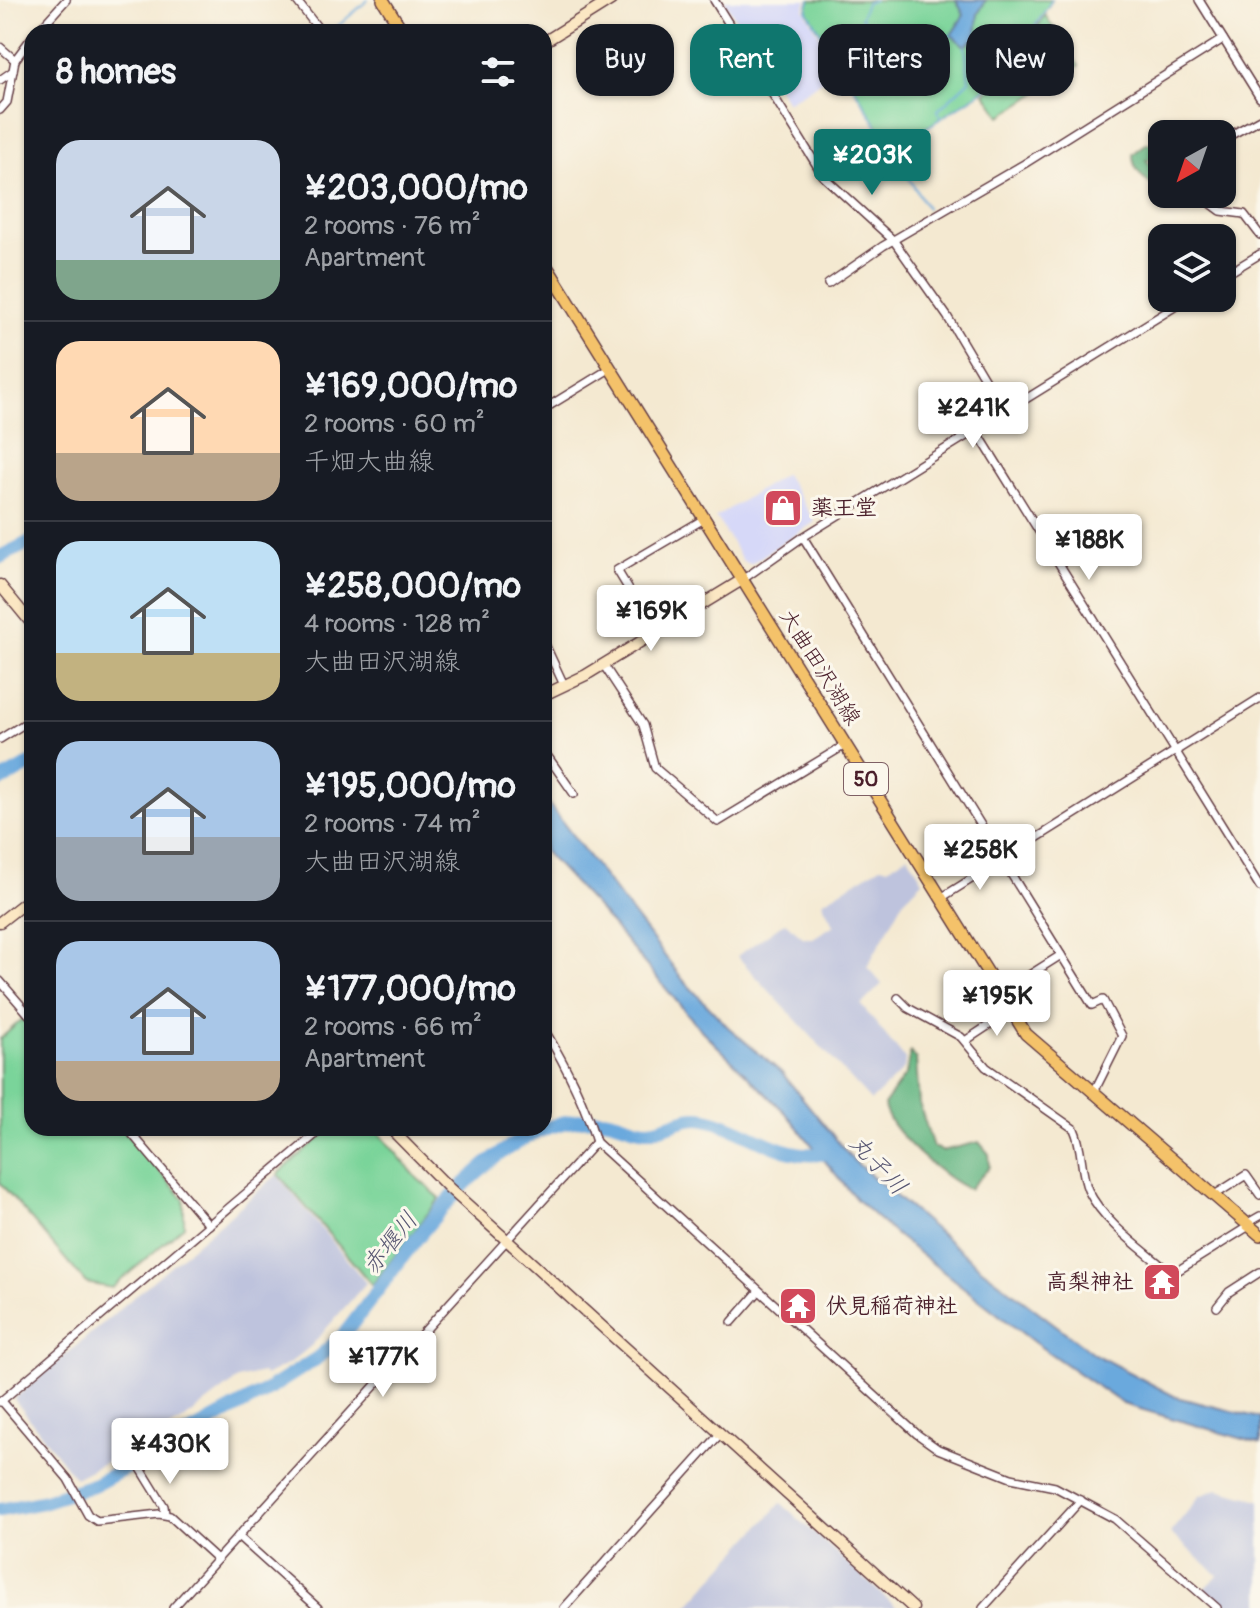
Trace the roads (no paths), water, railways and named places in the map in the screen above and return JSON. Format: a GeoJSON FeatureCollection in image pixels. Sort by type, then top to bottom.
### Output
{"type":"FeatureCollection","features":[{"type":"Feature","properties":{"kind":"main road"},"geometry":{"type":"LineString","coordinates":[[383,0],[398,24]]}},
{"type":"Feature","properties":{"kind":"main road","name":"大曲田沢湖線"},"geometry":{"type":"LineString","coordinates":[[552,275],[941,898],[1040,1049],[1260,1235]]}},
{"type":"Feature","properties":{"kind":"street"},"geometry":{"type":"LineString","coordinates":[[44,24],[66,0]]}},
{"type":"Feature","properties":{"kind":"street"},"geometry":{"type":"LineString","coordinates":[[296,0],[315,24]]}},
{"type":"Feature","properties":{"kind":"street"},"geometry":{"type":"LineString","coordinates":[[552,37],[611,0]]}},
{"type":"Feature","properties":{"kind":"street"},"geometry":{"type":"LineString","coordinates":[[714,0],[824,177],[894,241],[947,316],[1004,412]]}},
{"type":"Feature","properties":{"kind":"street"},"geometry":{"type":"LineString","coordinates":[[1199,0],[1260,98]]}},
{"type":"Feature","properties":{"kind":"street"},"geometry":{"type":"LineString","coordinates":[[828,284],[1223,39]]}},
{"type":"Feature","properties":{"kind":"street"},"geometry":{"type":"LineString","coordinates":[[0,47],[15,60]]}},
{"type":"Feature","properties":{"kind":"street"},"geometry":{"type":"LineString","coordinates":[[0,110],[7,102],[15,60],[24,48]]}},
{"type":"Feature","properties":{"kind":"street"},"geometry":{"type":"LineString","coordinates":[[0,80],[13,71]]}},
{"type":"Feature","properties":{"kind":"street"},"geometry":{"type":"LineString","coordinates":[[1236,132],[1260,119]]}},
{"type":"Feature","properties":{"kind":"street"},"geometry":{"type":"LineString","coordinates":[[1217,208],[1244,214],[1260,235]]}},
{"type":"Feature","properties":{"kind":"street"},"geometry":{"type":"LineString","coordinates":[[1236,269],[1260,254]]}},
{"type":"Feature","properties":{"kind":"street"},"geometry":{"type":"LineString","coordinates":[[552,691],[742,580],[803,537],[1166,312]]}},
{"type":"Feature","properties":{"kind":"street"},"geometry":{"type":"LineString","coordinates":[[552,404],[611,368]]}},
{"type":"Feature","properties":{"kind":"street"},"geometry":{"type":"LineString","coordinates":[[976,430],[1260,887]]}},
{"type":"Feature","properties":{"kind":"street"},"geometry":{"type":"LineString","coordinates":[[654,631],[617,570],[704,519]]}},
{"type":"Feature","properties":{"kind":"street"},"geometry":{"type":"LineString","coordinates":[[803,537],[1092,1005],[1103,1000],[1122,1036],[1093,1094]]}},
{"type":"Feature","properties":{"kind":"street"},"geometry":{"type":"LineString","coordinates":[[0,585],[24,614]]}},
{"type":"Feature","properties":{"kind":"street"},"geometry":{"type":"LineString","coordinates":[[552,659],[564,685]]}},
{"type":"Feature","properties":{"kind":"street"},"geometry":{"type":"LineString","coordinates":[[602,664],[643,725],[655,768],[718,822],[845,745]]}},
{"type":"Feature","properties":{"kind":"street"},"geometry":{"type":"LineString","coordinates":[[941,898],[1260,698]]}},
{"type":"Feature","properties":{"kind":"street"},"geometry":{"type":"LineString","coordinates":[[0,739],[24,724]]}},
{"type":"Feature","properties":{"kind":"street"},"geometry":{"type":"LineString","coordinates":[[552,762],[574,794]]}},
{"type":"Feature","properties":{"kind":"street"},"geometry":{"type":"LineString","coordinates":[[0,922],[24,903]]}},
{"type":"Feature","properties":{"kind":"street"},"geometry":{"type":"LineString","coordinates":[[1001,993],[1061,955]]}},
{"type":"Feature","properties":{"kind":"street"},"geometry":{"type":"LineString","coordinates":[[0,981],[24,1009]]}},
{"type":"Feature","properties":{"kind":"street"},"geometry":{"type":"LineString","coordinates":[[898,998],[908,1008],[965,1041],[986,1067],[1074,1129],[1081,1143],[1087,1188],[1128,1238],[1168,1271],[1174,1273],[1260,1216]]}},
{"type":"Feature","properties":{"kind":"street"},"geometry":{"type":"LineString","coordinates":[[965,1041],[1012,1010]]}},
{"type":"Feature","properties":{"kind":"street"},"geometry":{"type":"LineString","coordinates":[[552,1044],[588,1112],[596,1142],[938,1449],[1011,1478],[1055,1487],[1115,1519],[1217,1608]]}},
{"type":"Feature","properties":{"kind":"street"},"geometry":{"type":"LineString","coordinates":[[134,1136],[209,1225]]}},
{"type":"Feature","properties":{"kind":"street"},"geometry":{"type":"LineString","coordinates":[[165,1514],[97,1521],[88,1515],[68,1479],[1,1400],[314,1136]]}},
{"type":"Feature","properties":{"kind":"street"},"geometry":{"type":"LineString","coordinates":[[398,1136],[449,1188],[913,1608]]}},
{"type":"Feature","properties":{"kind":"street"},"geometry":{"type":"LineString","coordinates":[[173,1608],[596,1142]]}},
{"type":"Feature","properties":{"kind":"street"},"geometry":{"type":"LineString","coordinates":[[1213,1196],[1246,1175],[1260,1195]]}},
{"type":"Feature","properties":{"kind":"street"},"geometry":{"type":"LineString","coordinates":[[1217,1307],[1229,1292],[1260,1272]]}},
{"type":"Feature","properties":{"kind":"street"},"geometry":{"type":"LineString","coordinates":[[732,1322],[759,1291]]}},
{"type":"Feature","properties":{"kind":"street"},"geometry":{"type":"LineString","coordinates":[[564,1608],[720,1434]]}},
{"type":"Feature","properties":{"kind":"street"},"geometry":{"type":"LineString","coordinates":[[140,1467],[164,1506],[165,1514],[217,1559]]}},
{"type":"Feature","properties":{"kind":"street"},"geometry":{"type":"LineString","coordinates":[[983,1608],[1081,1500]]}},
{"type":"Feature","properties":{"kind":"street"},"geometry":{"type":"LineString","coordinates":[[238,1536],[318,1608]]}},
{"type":"Feature","properties":{"kind":"water"},"geometry":{"type":"Polygon","coordinates":[[[956,0],[986,0],[978,14],[977,24],[966,24],[965,46],[951,35],[964,15],[956,0]]]}},
{"type":"Feature","properties":{"kind":"water"},"geometry":{"type":"Polygon","coordinates":[[[552,808],[684,981],[728,1027],[782,1073],[853,1160],[982,1269],[1094,1354],[1176,1397],[1260,1418],[1260,1444],[1123,1404],[1035,1343],[896,1235],[856,1199],[785,1112],[702,1031],[552,860],[552,808]]]}},
{"type":"Feature","properties":{"kind":"waterway"},"geometry":{"type":"LineString","coordinates":[[340,24],[368,0]]}},
{"type":"Feature","properties":{"kind":"waterway"},"geometry":{"type":"LineString","coordinates":[[810,0],[807,10],[927,208]]}},
{"type":"Feature","properties":{"kind":"waterway"},"geometry":{"type":"LineString","coordinates":[[874,0],[866,3],[861,17],[867,30],[865,47],[902,75],[913,74],[935,45],[951,35]]}},
{"type":"Feature","properties":{"kind":"waterway"},"geometry":{"type":"LineString","coordinates":[[893,150],[1002,78],[1052,0]]}},
{"type":"Feature","properties":{"kind":"waterway"},"geometry":{"type":"LineString","coordinates":[[940,117],[938,110],[969,81],[965,46]]}},
{"type":"Feature","properties":{"kind":"waterway"},"geometry":{"type":"LineString","coordinates":[[0,557],[24,545]]}},
{"type":"Feature","properties":{"kind":"waterway"},"geometry":{"type":"LineString","coordinates":[[0,781],[24,768]]}},
{"type":"Feature","properties":{"kind":"waterway","name":"赤堰川"},"geometry":{"type":"LineString","coordinates":[[552,1127],[600,1119],[647,1130],[698,1118],[722,1124],[782,1149],[814,1154],[832,1152]]}},
{"type":"Feature","properties":{"kind":"waterway","name":"赤堰川"},"geometry":{"type":"LineString","coordinates":[[0,1510],[42,1502],[96,1484],[261,1394],[316,1359],[341,1338],[452,1197],[485,1166],[530,1136]]}},
{"type":"Feature","properties":{"kind":"place","name":"薬王堂"},"geometry":{"type":"Point","coordinates":[783,508]}},
{"type":"Feature","properties":{"kind":"place","name":"高梨神社"},"geometry":{"type":"Point","coordinates":[1162,1282]}},
{"type":"Feature","properties":{"kind":"place","name":"伏見稲荷神社"},"geometry":{"type":"Point","coordinates":[798,1306]}},
{"type":"Feature","properties":{"kind":"water label","name":"丸子川"},"geometry":{"type":"Point","coordinates":[878,1165]}}]}
